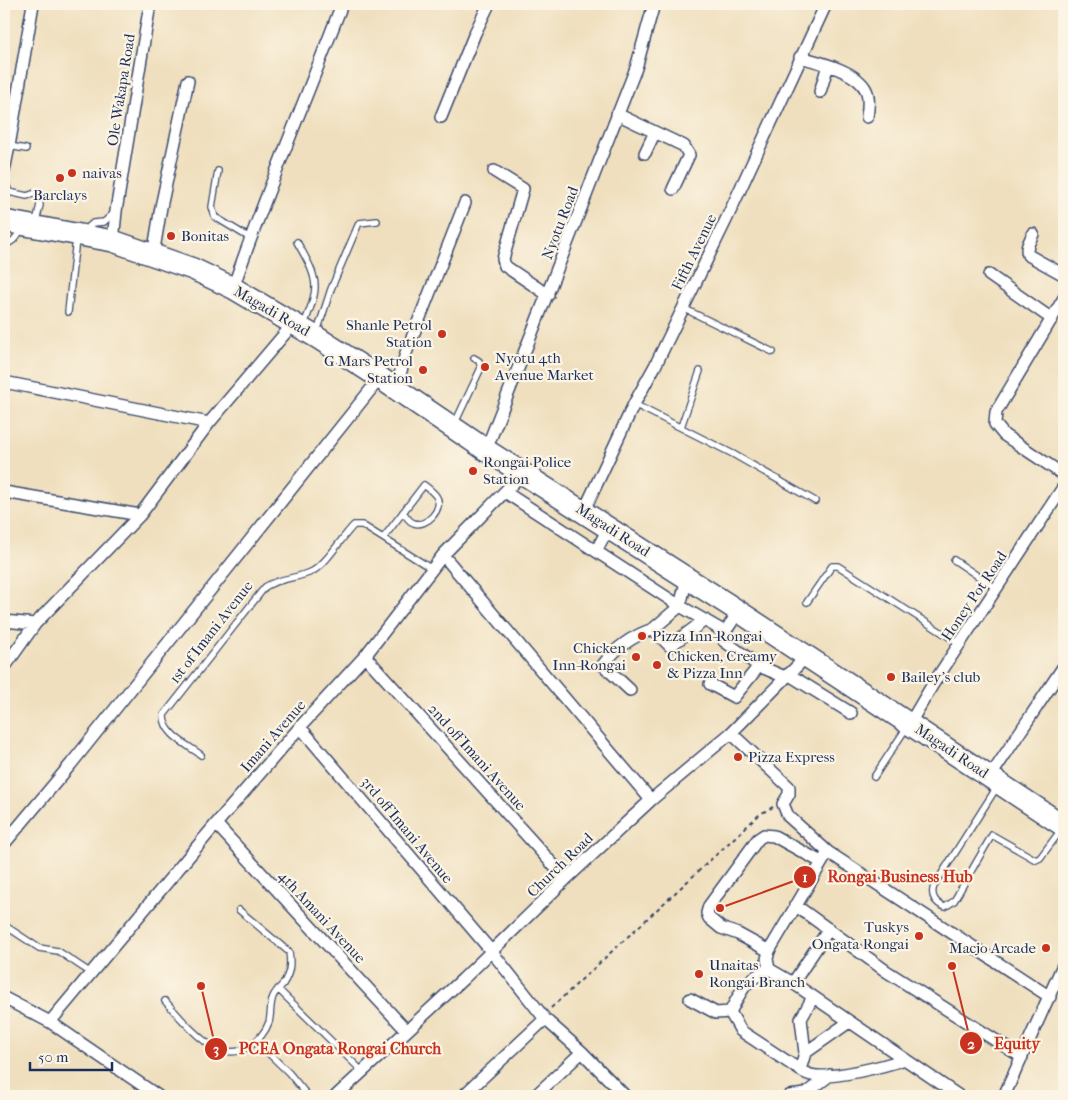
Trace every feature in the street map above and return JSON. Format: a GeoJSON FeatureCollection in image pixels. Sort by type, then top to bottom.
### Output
{"type":"FeatureCollection","features":[{"type":"Feature","properties":{"kind":"highway","name":"Magadi Road"},"geometry":{"type":"LineString","coordinates":[[21,224],[113,242],[193,269],[233,288],[388,383],[486,450],[739,611],[1064,826]]}},
{"type":"Feature","properties":{"kind":"street"},"geometry":{"type":"LineString","coordinates":[[4,171],[33,4]]}},
{"type":"Feature","properties":{"kind":"street","name":"Ole Wakapa Road"},"geometry":{"type":"LineString","coordinates":[[113,242],[116,211],[150,4]]}},
{"type":"Feature","properties":{"kind":"street"},"geometry":{"type":"LineString","coordinates":[[233,288],[250,238],[342,4]]}},
{"type":"Feature","properties":{"kind":"street"},"geometry":{"type":"LineString","coordinates":[[442,117],[475,32],[490,4]]}},
{"type":"Feature","properties":{"kind":"street","name":"Nyotu Road"},"geometry":{"type":"LineString","coordinates":[[486,450],[636,68],[654,4]]}},
{"type":"Feature","properties":{"kind":"street","name":"Fifth Avenue"},"geometry":{"type":"LineString","coordinates":[[584,511],[634,404],[655,366],[726,220],[826,4]]}},
{"type":"Feature","properties":{"kind":"street"},"geometry":{"type":"LineString","coordinates":[[800,57],[840,69],[863,84],[868,98],[867,117]]}},
{"type":"Feature","properties":{"kind":"street"},"geometry":{"type":"LineString","coordinates":[[820,92],[828,66]]}},
{"type":"Feature","properties":{"kind":"street"},"geometry":{"type":"LineString","coordinates":[[153,255],[161,206],[188,81]]}},
{"type":"Feature","properties":{"kind":"street"},"geometry":{"type":"LineString","coordinates":[[617,114],[684,146],[688,152],[685,164],[673,190]]}},
{"type":"Feature","properties":{"kind":"street"},"geometry":{"type":"LineString","coordinates":[[645,153],[654,132]]}},
{"type":"Feature","properties":{"kind":"street"},"geometry":{"type":"LineString","coordinates":[[494,171],[523,189],[503,259],[505,266],[548,295]]}},
{"type":"Feature","properties":{"kind":"street"},"geometry":{"type":"LineString","coordinates":[[4,844],[388,383],[406,353],[465,203]]}},
{"type":"Feature","properties":{"kind":"street"},"geometry":{"type":"LineString","coordinates":[[1033,234],[1027,245],[1026,251],[1028,255],[1064,275]]}},
{"type":"Feature","properties":{"kind":"street"},"geometry":{"type":"LineString","coordinates":[[989,276],[1052,319]]}},
{"type":"Feature","properties":{"kind":"street"},"geometry":{"type":"LineString","coordinates":[[1064,298],[996,412],[995,424],[1004,435],[1064,475]]}},
{"type":"Feature","properties":{"kind":"street"},"geometry":{"type":"LineString","coordinates":[[4,668],[34,624],[140,514],[209,423],[304,330]]}},
{"type":"Feature","properties":{"kind":"street"},"geometry":{"type":"LineString","coordinates":[[4,382],[209,423]]}},
{"type":"Feature","properties":{"kind":"street","name":"Imani Avenue"},"geometry":{"type":"LineString","coordinates":[[50,1022],[216,824],[300,727],[366,656],[443,555],[523,473]]}},
{"type":"Feature","properties":{"kind":"street","name":"Honey Pot Road"},"geometry":{"type":"LineString","coordinates":[[910,723],[1064,486]]}},
{"type":"Feature","properties":{"kind":"street"},"geometry":{"type":"LineString","coordinates":[[4,492],[140,514]]}},
{"type":"Feature","properties":{"kind":"street"},"geometry":{"type":"LineString","coordinates":[[505,492],[680,606],[724,632]]}},
{"type":"Feature","properties":{"kind":"street"},"geometry":{"type":"LineString","coordinates":[[596,551],[609,527]]}},
{"type":"Feature","properties":{"kind":"street"},"geometry":{"type":"LineString","coordinates":[[443,555],[651,800]]}},
{"type":"Feature","properties":{"kind":"street"},"geometry":{"type":"LineString","coordinates":[[630,690],[603,665],[610,654],[636,635],[653,628],[680,606],[687,578]]}},
{"type":"Feature","properties":{"kind":"street"},"geometry":{"type":"LineString","coordinates":[[739,611],[724,632],[724,641],[760,666],[787,675],[851,713]]}},
{"type":"Feature","properties":{"kind":"street"},"geometry":{"type":"LineString","coordinates":[[653,628],[670,646],[705,620]]}},
{"type":"Feature","properties":{"kind":"street"},"geometry":{"type":"LineString","coordinates":[[4,621],[34,624]]}},
{"type":"Feature","properties":{"kind":"street","name":"2nd off Imani Avenue"},"geometry":{"type":"LineString","coordinates":[[366,656],[566,879]]}},
{"type":"Feature","properties":{"kind":"street","name":"Church Road"},"geometry":{"type":"LineString","coordinates":[[336,1096],[492,952],[566,879],[651,800],[731,733],[807,656]]}},
{"type":"Feature","properties":{"kind":"street"},"geometry":{"type":"LineString","coordinates":[[710,684],[734,697],[760,666]]}},
{"type":"Feature","properties":{"kind":"street"},"geometry":{"type":"LineString","coordinates":[[995,780],[1064,666]]}},
{"type":"Feature","properties":{"kind":"street","name":"3rd off Imani Avenue"},"geometry":{"type":"LineString","coordinates":[[300,727],[492,952],[544,1017],[626,1096]]}},
{"type":"Feature","properties":{"kind":"street"},"geometry":{"type":"LineString","coordinates":[[731,733],[789,787],[789,794],[783,804],[788,816],[828,852],[1050,996]]}},
{"type":"Feature","properties":{"kind":"street","name":"4th Amani Avenue"},"geometry":{"type":"LineString","coordinates":[[216,824],[406,1030]]}},
{"type":"Feature","properties":{"kind":"street"},"geometry":{"type":"LineString","coordinates":[[769,951],[714,924],[707,913],[709,906],[758,839],[764,835],[774,836],[821,862]]}},
{"type":"Feature","properties":{"kind":"street"},"geometry":{"type":"LineString","coordinates":[[828,852],[769,951],[766,959],[768,969],[793,983],[959,1096]]}},
{"type":"Feature","properties":{"kind":"street"},"geometry":{"type":"LineString","coordinates":[[795,905],[886,971],[1022,1057]]}},
{"type":"Feature","properties":{"kind":"street"},"geometry":{"type":"LineString","coordinates":[[793,983],[829,929]]}},
{"type":"Feature","properties":{"kind":"street"},"geometry":{"type":"LineString","coordinates":[[1004,1096],[1064,963]]}},
{"type":"Feature","properties":{"kind":"street"},"geometry":{"type":"LineString","coordinates":[[730,1012],[746,983],[754,976],[768,969]]}},
{"type":"Feature","properties":{"kind":"street"},"geometry":{"type":"LineString","coordinates":[[800,1070],[805,1053],[801,1019],[813,997]]}},
{"type":"Feature","properties":{"kind":"street"},"geometry":{"type":"LineString","coordinates":[[4,998],[50,1022],[158,1096]]}},
{"type":"Feature","properties":{"kind":"street"},"geometry":{"type":"LineString","coordinates":[[690,999],[716,1013],[730,1012]]}},
{"type":"Feature","properties":{"kind":"street"},"geometry":{"type":"LineString","coordinates":[[730,1012],[741,1031],[810,1075],[830,1075],[882,1067],[905,1059]]}},
{"type":"Feature","properties":{"kind":"street"},"geometry":{"type":"LineString","coordinates":[[463,1096],[544,1017]]}},
{"type":"Feature","properties":{"kind":"street"},"geometry":{"type":"LineString","coordinates":[[805,1053],[849,1022]]}},
{"type":"Feature","properties":{"kind":"street"},"geometry":{"type":"LineString","coordinates":[[535,1096],[582,1052]]}},
{"type":"Feature","properties":{"kind":"street"},"geometry":{"type":"LineString","coordinates":[[789,1096],[805,1094],[830,1075]]}},
{"type":"Feature","properties":{"kind":"lane"},"geometry":{"type":"LineString","coordinates":[[9,146],[26,149]]}},
{"type":"Feature","properties":{"kind":"lane"},"geometry":{"type":"LineString","coordinates":[[218,171],[212,207],[215,217],[250,238]]}},
{"type":"Feature","properties":{"kind":"lane"},"geometry":{"type":"LineString","coordinates":[[4,178],[9,192],[27,196],[38,192],[40,204],[21,224],[18,235],[9,244],[4,245]]}},
{"type":"Feature","properties":{"kind":"lane"},"geometry":{"type":"LineString","coordinates":[[68,312],[79,235],[93,223],[104,222],[116,211]]}},
{"type":"Feature","properties":{"kind":"lane"},"geometry":{"type":"LineString","coordinates":[[304,330],[331,290],[359,223],[377,221]]}},
{"type":"Feature","properties":{"kind":"lane"},"geometry":{"type":"LineString","coordinates":[[297,242],[313,274],[315,286],[304,330]]}},
{"type":"Feature","properties":{"kind":"lane"},"geometry":{"type":"LineString","coordinates":[[683,308],[773,352]]}},
{"type":"Feature","properties":{"kind":"lane"},"geometry":{"type":"LineString","coordinates":[[453,427],[481,368],[479,361],[474,358]]}},
{"type":"Feature","properties":{"kind":"lane"},"geometry":{"type":"LineString","coordinates":[[681,427],[700,371]]}},
{"type":"Feature","properties":{"kind":"lane"},"geometry":{"type":"LineString","coordinates":[[634,404],[681,427],[815,501]]}},
{"type":"Feature","properties":{"kind":"lane"},"geometry":{"type":"LineString","coordinates":[[384,538],[403,512],[424,485],[436,496],[437,508],[433,515],[424,523],[411,523],[403,512]]}},
{"type":"Feature","properties":{"kind":"lane","name":"1st of Imani Avenue"},"geometry":{"type":"LineString","coordinates":[[201,755],[170,733],[164,722],[164,716],[265,587],[273,582],[312,572],[320,566],[354,525],[362,525],[432,569]]}},
{"type":"Feature","properties":{"kind":"lane"},"geometry":{"type":"LineString","coordinates":[[954,560],[997,589]]}},
{"type":"Feature","properties":{"kind":"lane"},"geometry":{"type":"LineString","coordinates":[[807,602],[832,566],[838,566],[960,644]]}},
{"type":"Feature","properties":{"kind":"lane"},"geometry":{"type":"LineString","coordinates":[[874,777],[910,723]]}},
{"type":"Feature","properties":{"kind":"lane"},"geometry":{"type":"LineString","coordinates":[[995,780],[934,886],[933,896],[940,906],[945,907],[954,901],[992,835],[1036,860],[1040,858],[1064,826]]}},
{"type":"Feature","properties":{"kind":"lane"},"geometry":{"type":"LineString","coordinates":[[165,1000],[204,1041],[223,1051],[231,1053],[245,1049],[257,1042],[268,1024],[271,1001],[283,984],[291,966],[289,952],[239,910]]}},
{"type":"Feature","properties":{"kind":"lane"},"geometry":{"type":"LineString","coordinates":[[4,925],[38,948],[58,951],[91,973]]}},
{"type":"Feature","properties":{"kind":"lane"},"geometry":{"type":"LineString","coordinates":[[278,989],[362,1071]]}},
{"type":"Feature","properties":{"kind":"lane"},"geometry":{"type":"LineString","coordinates":[[257,1042],[289,1073],[308,1096]]}},
{"type":"Feature","properties":{"kind":"path"},"geometry":{"type":"LineString","coordinates":[[544,1017],[760,814],[767,809],[783,804]]}},
{"type":"Feature","properties":{"kind":"place","name":"naivas"},"geometry":{"type":"Point","coordinates":[72,173]}},
{"type":"Feature","properties":{"kind":"place","name":"Barclays"},"geometry":{"type":"Point","coordinates":[60,178]}},
{"type":"Feature","properties":{"kind":"place","name":"Bonitas"},"geometry":{"type":"Point","coordinates":[171,236]}},
{"type":"Feature","properties":{"kind":"place","name":"Shanle Petrol Station"},"geometry":{"type":"Point","coordinates":[442,334]}},
{"type":"Feature","properties":{"kind":"place","name":"Nyotu 4th Avenue Market"},"geometry":{"type":"Point","coordinates":[485,367]}},
{"type":"Feature","properties":{"kind":"place","name":"G Mars Petrol Station"},"geometry":{"type":"Point","coordinates":[423,370]}},
{"type":"Feature","properties":{"kind":"place","name":"Rongai Police Station"},"geometry":{"type":"Point","coordinates":[473,471]}},
{"type":"Feature","properties":{"kind":"place","name":"Pizza Inn-Rongai"},"geometry":{"type":"Point","coordinates":[642,636]}},
{"type":"Feature","properties":{"kind":"place","name":"Chicken Inn-Rongai"},"geometry":{"type":"Point","coordinates":[636,657]}},
{"type":"Feature","properties":{"kind":"place","name":"Chicken, Creamy & Pizza Inn"},"geometry":{"type":"Point","coordinates":[657,665]}},
{"type":"Feature","properties":{"kind":"place","name":"Bailey's club"},"geometry":{"type":"Point","coordinates":[891,677]}},
{"type":"Feature","properties":{"kind":"place","name":"Pizza Express"},"geometry":{"type":"Point","coordinates":[738,757]}},
{"type":"Feature","properties":{"kind":"place","name":"Rongai Business Hub"},"geometry":{"type":"Point","coordinates":[720,908]}},
{"type":"Feature","properties":{"kind":"place","name":"Tuskys Ongata Rongai"},"geometry":{"type":"Point","coordinates":[919,936]}},
{"type":"Feature","properties":{"kind":"place","name":"Macjo Arcade"},"geometry":{"type":"Point","coordinates":[1046,948]}},
{"type":"Feature","properties":{"kind":"place","name":"Equity"},"geometry":{"type":"Point","coordinates":[952,966]}},
{"type":"Feature","properties":{"kind":"place","name":"Unaitas Rongai Branch"},"geometry":{"type":"Point","coordinates":[699,974]}},
{"type":"Feature","properties":{"kind":"place","name":"PCEA Ongata Rongai Church"},"geometry":{"type":"Point","coordinates":[201,986]}}]}
